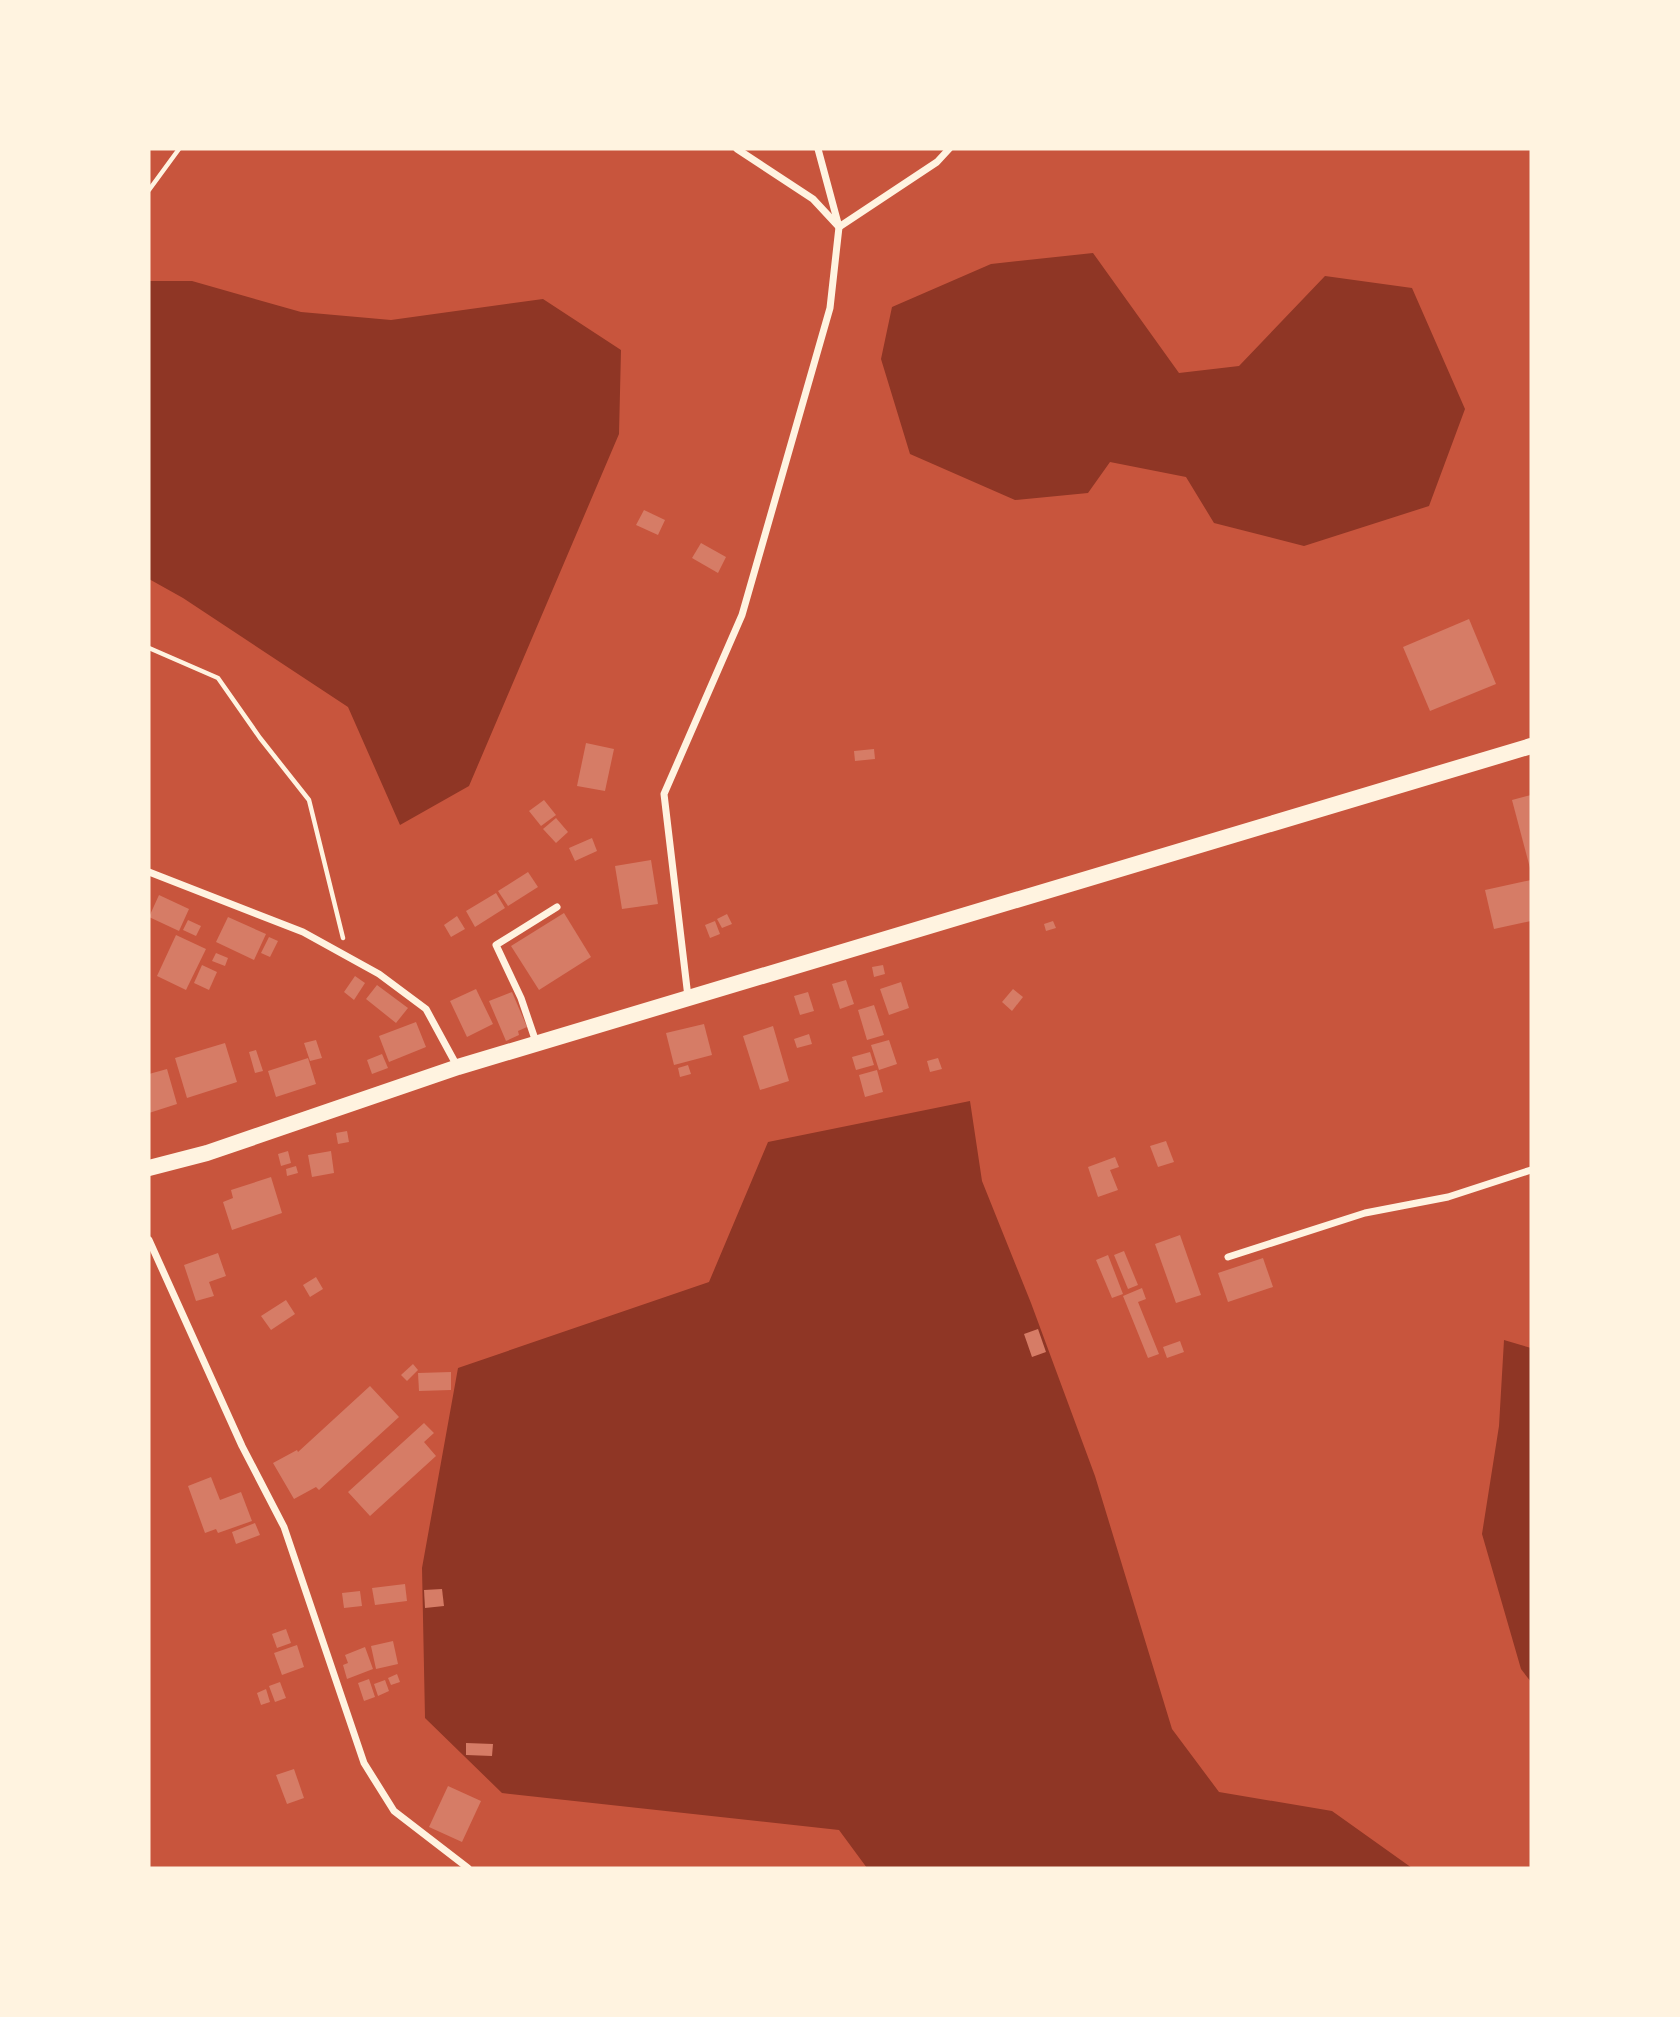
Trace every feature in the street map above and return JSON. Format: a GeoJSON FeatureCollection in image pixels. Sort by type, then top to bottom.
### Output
{"type":"FeatureCollection","features":[{"type":"Feature","properties":{"kind":"main road"},"geometry":{"type":"LineString","coordinates":[[149,1167],[207,1153],[536,1043],[1531,747]]}},
{"type":"Feature","properties":{"kind":"street"},"geometry":{"type":"LineString","coordinates":[[737,149],[813,200],[839,227]]}},
{"type":"Feature","properties":{"kind":"street"},"geometry":{"type":"LineString","coordinates":[[688,998],[664,794],[742,615],[830,308],[839,227],[818,149]]}},
{"type":"Feature","properties":{"kind":"street"},"geometry":{"type":"LineString","coordinates":[[839,227],[937,162],[949,149]]}},
{"type":"Feature","properties":{"kind":"street"},"geometry":{"type":"LineString","coordinates":[[149,872],[303,932],[379,974],[426,1009],[458,1067]]}},
{"type":"Feature","properties":{"kind":"street"},"geometry":{"type":"LineString","coordinates":[[536,1043],[521,999],[496,945],[557,907]]}},
{"type":"Feature","properties":{"kind":"street"},"geometry":{"type":"LineString","coordinates":[[1228,1257],[1365,1213],[1448,1197],[1531,1170]]}},
{"type":"Feature","properties":{"kind":"street"},"geometry":{"type":"LineString","coordinates":[[149,1240],[242,1446],[284,1527],[364,1763],[394,1811],[468,1868]]}},
{"type":"Feature","properties":{"kind":"path"},"geometry":{"type":"LineString","coordinates":[[149,190],[179,149]]}},
{"type":"Feature","properties":{"kind":"path"},"geometry":{"type":"LineString","coordinates":[[149,648],[218,678],[260,738],[309,800],[348,957]]}},
{"type":"Feature","properties":{"kind":"shaded area"},"geometry":{"type":"Polygon","coordinates":[[[1093,253],[1179,373],[1239,366],[1325,276],[1412,288],[1465,409],[1429,506],[1304,546],[1214,523],[1186,477],[1110,462],[1088,493],[1015,500],[910,454],[881,359],[892,307],[991,264],[1093,253]]]}},
{"type":"Feature","properties":{"kind":"shaded area"},"geometry":{"type":"Polygon","coordinates":[[[149,281],[192,281],[301,312],[391,320],[543,299],[621,350],[619,434],[469,786],[400,825],[348,707],[183,598],[149,579],[149,281]]]}},
{"type":"Feature","properties":{"kind":"shaded area"},"geometry":{"type":"Polygon","coordinates":[[[970,1101],[982,1181],[1031,1303],[1095,1476],[1172,1729],[1219,1792],[1332,1811],[1412,1868],[867,1868],[839,1830],[502,1793],[425,1718],[422,1568],[458,1368],[709,1282],[768,1142],[970,1101]]]}},
{"type":"Feature","properties":{"kind":"shaded area"},"geometry":{"type":"Polygon","coordinates":[[[1504,1340],[1531,1348],[1531,1682],[1521,1669],[1482,1534],[1499,1426],[1504,1340]]]}},
{"type":"Feature","properties":{"kind":"building"},"geometry":{"type":"Polygon","coordinates":[[[644,510],[665,520],[658,535],[636,525],[644,510]]]}},
{"type":"Feature","properties":{"kind":"building"},"geometry":{"type":"Polygon","coordinates":[[[701,543],[726,557],[718,573],[692,558],[701,543]]]}},
{"type":"Feature","properties":{"kind":"building"},"geometry":{"type":"Polygon","coordinates":[[[1469,619],[1496,684],[1430,711],[1403,647],[1469,619]]]}},
{"type":"Feature","properties":{"kind":"building"},"geometry":{"type":"Polygon","coordinates":[[[586,743],[614,749],[605,791],[577,786],[586,743]]]}},
{"type":"Feature","properties":{"kind":"building"},"geometry":{"type":"Polygon","coordinates":[[[874,749],[875,759],[855,761],[854,751],[874,749]]]}},
{"type":"Feature","properties":{"kind":"building"},"geometry":{"type":"Polygon","coordinates":[[[1531,795],[1531,868],[1530,868],[1512,800],[1531,795]]]}},
{"type":"Feature","properties":{"kind":"building"},"geometry":{"type":"Polygon","coordinates":[[[544,800],[556,815],[541,826],[529,811],[544,800]]]}},
{"type":"Feature","properties":{"kind":"building"},"geometry":{"type":"Polygon","coordinates":[[[556,818],[568,832],[556,843],[543,829],[556,818]]]}},
{"type":"Feature","properties":{"kind":"building"},"geometry":{"type":"Polygon","coordinates":[[[592,838],[597,851],[575,861],[569,848],[592,838]]]}},
{"type":"Feature","properties":{"kind":"building"},"geometry":{"type":"Polygon","coordinates":[[[651,860],[658,904],[622,909],[615,866],[651,860]]]}},
{"type":"Feature","properties":{"kind":"building"},"geometry":{"type":"Polygon","coordinates":[[[528,872],[538,887],[508,906],[498,891],[528,872]]]}},
{"type":"Feature","properties":{"kind":"building"},"geometry":{"type":"Polygon","coordinates":[[[1531,880],[1531,921],[1494,929],[1485,890],[1531,880]]]}},
{"type":"Feature","properties":{"kind":"building"},"geometry":{"type":"Polygon","coordinates":[[[496,893],[505,908],[475,927],[466,911],[496,893]]]}},
{"type":"Feature","properties":{"kind":"building"},"geometry":{"type":"Polygon","coordinates":[[[159,895],[189,909],[179,931],[149,917],[159,895]]]}},
{"type":"Feature","properties":{"kind":"building"},"geometry":{"type":"Polygon","coordinates":[[[564,913],[591,957],[539,990],[511,946],[564,913]]]}},
{"type":"Feature","properties":{"kind":"building"},"geometry":{"type":"Polygon","coordinates":[[[727,914],[732,924],[722,928],[717,919],[727,914]]]}},
{"type":"Feature","properties":{"kind":"building"},"geometry":{"type":"Polygon","coordinates":[[[457,916],[465,929],[451,937],[444,925],[457,916]]]}},
{"type":"Feature","properties":{"kind":"building"},"geometry":{"type":"Polygon","coordinates":[[[228,917],[266,934],[254,960],[216,942],[228,917]]]}},
{"type":"Feature","properties":{"kind":"building"},"geometry":{"type":"Polygon","coordinates":[[[188,920],[201,926],[196,936],[183,930],[188,920]]]}},
{"type":"Feature","properties":{"kind":"building"},"geometry":{"type":"Polygon","coordinates":[[[715,921],[720,934],[710,938],[705,925],[715,921]]]}},
{"type":"Feature","properties":{"kind":"building"},"geometry":{"type":"Polygon","coordinates":[[[1053,921],[1056,928],[1046,931],[1044,924],[1053,921]]]}},
{"type":"Feature","properties":{"kind":"building"},"geometry":{"type":"Polygon","coordinates":[[[176,935],[206,949],[186,990],[157,976],[176,935]]]}},
{"type":"Feature","properties":{"kind":"building"},"geometry":{"type":"Polygon","coordinates":[[[269,937],[278,941],[270,957],[261,953],[269,937]]]}},
{"type":"Feature","properties":{"kind":"building"},"geometry":{"type":"Polygon","coordinates":[[[216,953],[228,958],[225,966],[212,961],[216,953]]]}},
{"type":"Feature","properties":{"kind":"building"},"geometry":{"type":"Polygon","coordinates":[[[202,965],[217,972],[209,990],[194,983],[202,965]]]}},
{"type":"Feature","properties":{"kind":"building"},"geometry":{"type":"Polygon","coordinates":[[[883,965],[885,974],[874,977],[872,967],[883,965]]]}},
{"type":"Feature","properties":{"kind":"building"},"geometry":{"type":"Polygon","coordinates":[[[355,976],[365,983],[354,1000],[344,992],[355,976]]]}},
{"type":"Feature","properties":{"kind":"building"},"geometry":{"type":"Polygon","coordinates":[[[846,980],[854,1004],[840,1009],[832,984],[846,980]]]}},
{"type":"Feature","properties":{"kind":"building"},"geometry":{"type":"Polygon","coordinates":[[[901,982],[909,1008],[889,1015],[880,989],[901,982]]]}},
{"type":"Feature","properties":{"kind":"building"},"geometry":{"type":"Polygon","coordinates":[[[377,985],[408,1008],[396,1023],[366,999],[377,985]]]}},
{"type":"Feature","properties":{"kind":"building"},"geometry":{"type":"Polygon","coordinates":[[[476,989],[493,1024],[467,1037],[450,1001],[476,989]]]}},
{"type":"Feature","properties":{"kind":"building"},"geometry":{"type":"Polygon","coordinates":[[[1013,989],[1023,997],[1012,1011],[1002,1002],[1013,989]]]}},
{"type":"Feature","properties":{"kind":"building"},"geometry":{"type":"Polygon","coordinates":[[[512,992],[527,1027],[518,1031],[519,1035],[506,1041],[489,1001],[512,992]]]}},
{"type":"Feature","properties":{"kind":"building"},"geometry":{"type":"Polygon","coordinates":[[[808,992],[814,1011],[800,1015],[794,996],[808,992]]]}},
{"type":"Feature","properties":{"kind":"building"},"geometry":{"type":"Polygon","coordinates":[[[874,1005],[884,1035],[867,1040],[858,1010],[874,1005]]]}},
{"type":"Feature","properties":{"kind":"building"},"geometry":{"type":"Polygon","coordinates":[[[416,1022],[426,1047],[389,1062],[379,1036],[416,1022]]]}},
{"type":"Feature","properties":{"kind":"building"},"geometry":{"type":"Polygon","coordinates":[[[704,1024],[712,1055],[674,1065],[666,1033],[704,1024]]]}},
{"type":"Feature","properties":{"kind":"building"},"geometry":{"type":"Polygon","coordinates":[[[773,1026],[789,1081],[760,1090],[743,1036],[773,1026]]]}},
{"type":"Feature","properties":{"kind":"building"},"geometry":{"type":"Polygon","coordinates":[[[809,1034],[812,1044],[797,1048],[794,1039],[809,1034]]]}},
{"type":"Feature","properties":{"kind":"building"},"geometry":{"type":"Polygon","coordinates":[[[316,1040],[322,1058],[310,1061],[304,1043],[316,1040]]]}},
{"type":"Feature","properties":{"kind":"building"},"geometry":{"type":"Polygon","coordinates":[[[889,1040],[897,1064],[879,1070],[871,1045],[889,1040]]]}},
{"type":"Feature","properties":{"kind":"building"},"geometry":{"type":"Polygon","coordinates":[[[225,1043],[237,1082],[187,1098],[175,1058],[225,1043]]]}},
{"type":"Feature","properties":{"kind":"building"},"geometry":{"type":"Polygon","coordinates":[[[256,1050],[263,1071],[255,1073],[249,1052],[256,1050]]]}},
{"type":"Feature","properties":{"kind":"building"},"geometry":{"type":"Polygon","coordinates":[[[870,1052],[874,1065],[856,1070],[852,1057],[870,1052]]]}},
{"type":"Feature","properties":{"kind":"building"},"geometry":{"type":"Polygon","coordinates":[[[382,1054],[388,1068],[372,1074],[367,1060],[382,1054]]]}},
{"type":"Feature","properties":{"kind":"building"},"geometry":{"type":"Polygon","coordinates":[[[308,1058],[316,1084],[276,1097],[268,1071],[308,1058]]]}},
{"type":"Feature","properties":{"kind":"building"},"geometry":{"type":"Polygon","coordinates":[[[938,1058],[942,1069],[930,1072],[927,1061],[938,1058]]]}},
{"type":"Feature","properties":{"kind":"building"},"geometry":{"type":"Polygon","coordinates":[[[688,1065],[691,1074],[680,1077],[678,1068],[688,1065]]]}},
{"type":"Feature","properties":{"kind":"building"},"geometry":{"type":"Polygon","coordinates":[[[167,1069],[177,1104],[149,1113],[149,1074],[167,1069]]]}},
{"type":"Feature","properties":{"kind":"building"},"geometry":{"type":"Polygon","coordinates":[[[877,1070],[883,1092],[865,1097],[859,1075],[877,1070]]]}},
{"type":"Feature","properties":{"kind":"building"},"geometry":{"type":"Polygon","coordinates":[[[347,1131],[349,1142],[338,1144],[336,1133],[347,1131]]]}},
{"type":"Feature","properties":{"kind":"building"},"geometry":{"type":"Polygon","coordinates":[[[1166,1141],[1174,1162],[1158,1167],[1150,1146],[1166,1141]]]}},
{"type":"Feature","properties":{"kind":"building"},"geometry":{"type":"Polygon","coordinates":[[[288,1151],[291,1163],[281,1166],[278,1154],[288,1151]]]}},
{"type":"Feature","properties":{"kind":"building"},"geometry":{"type":"Polygon","coordinates":[[[331,1151],[334,1173],[312,1177],[308,1155],[331,1151]]]}},
{"type":"Feature","properties":{"kind":"building"},"geometry":{"type":"Polygon","coordinates":[[[1115,1157],[1119,1167],[1110,1170],[1118,1190],[1098,1197],[1088,1167],[1115,1157]]]}},
{"type":"Feature","properties":{"kind":"building"},"geometry":{"type":"Polygon","coordinates":[[[296,1166],[298,1173],[287,1176],[286,1169],[296,1166]]]}},
{"type":"Feature","properties":{"kind":"building"},"geometry":{"type":"Polygon","coordinates":[[[271,1177],[282,1213],[232,1230],[223,1202],[233,1198],[231,1190],[271,1177]]]}},
{"type":"Feature","properties":{"kind":"building"},"geometry":{"type":"Polygon","coordinates":[[[1180,1235],[1201,1295],[1176,1303],[1155,1244],[1180,1235]]]}},
{"type":"Feature","properties":{"kind":"building"},"geometry":{"type":"Polygon","coordinates":[[[1124,1251],[1138,1285],[1128,1289],[1114,1255],[1124,1251]]]}},
{"type":"Feature","properties":{"kind":"building"},"geometry":{"type":"Polygon","coordinates":[[[218,1253],[226,1276],[209,1282],[214,1296],[196,1301],[184,1265],[218,1253]]]}},
{"type":"Feature","properties":{"kind":"building"},"geometry":{"type":"Polygon","coordinates":[[[1108,1255],[1123,1294],[1112,1298],[1096,1260],[1108,1255]]]}},
{"type":"Feature","properties":{"kind":"building"},"geometry":{"type":"Polygon","coordinates":[[[1263,1258],[1273,1287],[1228,1302],[1218,1273],[1263,1258]]]}},
{"type":"Feature","properties":{"kind":"building"},"geometry":{"type":"Polygon","coordinates":[[[316,1277],[323,1289],[310,1297],[303,1285],[316,1277]]]}},
{"type":"Feature","properties":{"kind":"building"},"geometry":{"type":"Polygon","coordinates":[[[1142,1288],[1146,1299],[1138,1302],[1159,1354],[1148,1358],[1123,1296],[1142,1288]]]}},
{"type":"Feature","properties":{"kind":"building"},"geometry":{"type":"Polygon","coordinates":[[[286,1300],[295,1314],[271,1330],[261,1316],[286,1300]]]}},
{"type":"Feature","properties":{"kind":"building"},"geometry":{"type":"Polygon","coordinates":[[[1038,1329],[1046,1352],[1032,1357],[1024,1334],[1038,1329]]]}},
{"type":"Feature","properties":{"kind":"building"},"geometry":{"type":"Polygon","coordinates":[[[1180,1341],[1184,1352],[1167,1358],[1163,1347],[1180,1341]]]}},
{"type":"Feature","properties":{"kind":"building"},"geometry":{"type":"Polygon","coordinates":[[[413,1364],[418,1370],[407,1381],[401,1375],[413,1364]]]}},
{"type":"Feature","properties":{"kind":"building"},"geometry":{"type":"Polygon","coordinates":[[[451,1372],[451,1390],[419,1391],[418,1373],[451,1372]]]}},
{"type":"Feature","properties":{"kind":"building"},"geometry":{"type":"Polygon","coordinates":[[[370,1386],[399,1417],[319,1490],[316,1487],[294,1499],[273,1463],[297,1450],[298,1452],[370,1386]]]}},
{"type":"Feature","properties":{"kind":"building"},"geometry":{"type":"Polygon","coordinates":[[[424,1423],[434,1433],[424,1442],[436,1456],[370,1516],[348,1492],[424,1423]]]}},
{"type":"Feature","properties":{"kind":"building"},"geometry":{"type":"Polygon","coordinates":[[[211,1477],[220,1500],[241,1492],[252,1521],[218,1533],[216,1529],[205,1533],[188,1486],[211,1477]]]}},
{"type":"Feature","properties":{"kind":"building"},"geometry":{"type":"Polygon","coordinates":[[[255,1523],[260,1535],[236,1544],[232,1532],[255,1523]]]}},
{"type":"Feature","properties":{"kind":"building"},"geometry":{"type":"Polygon","coordinates":[[[405,1584],[407,1601],[375,1605],[372,1588],[405,1584]]]}},
{"type":"Feature","properties":{"kind":"building"},"geometry":{"type":"Polygon","coordinates":[[[442,1589],[444,1606],[425,1608],[424,1590],[442,1589]]]}},
{"type":"Feature","properties":{"kind":"building"},"geometry":{"type":"Polygon","coordinates":[[[360,1591],[362,1606],[344,1608],[342,1593],[360,1591]]]}},
{"type":"Feature","properties":{"kind":"building"},"geometry":{"type":"Polygon","coordinates":[[[286,1629],[291,1643],[277,1648],[272,1634],[286,1629]]]}},
{"type":"Feature","properties":{"kind":"building"},"geometry":{"type":"Polygon","coordinates":[[[393,1641],[398,1664],[376,1669],[371,1646],[393,1641]]]}},
{"type":"Feature","properties":{"kind":"building"},"geometry":{"type":"Polygon","coordinates":[[[297,1645],[304,1667],[282,1675],[274,1653],[297,1645]]]}},
{"type":"Feature","properties":{"kind":"building"},"geometry":{"type":"Polygon","coordinates":[[[365,1647],[373,1669],[347,1679],[343,1665],[348,1663],[345,1655],[365,1647]]]}},
{"type":"Feature","properties":{"kind":"building"},"geometry":{"type":"Polygon","coordinates":[[[397,1674],[400,1682],[391,1685],[388,1678],[397,1674]]]}},
{"type":"Feature","properties":{"kind":"building"},"geometry":{"type":"Polygon","coordinates":[[[369,1679],[375,1697],[364,1701],[358,1683],[369,1679]]]}},
{"type":"Feature","properties":{"kind":"building"},"geometry":{"type":"Polygon","coordinates":[[[385,1680],[389,1691],[378,1696],[374,1684],[385,1680]]]}},
{"type":"Feature","properties":{"kind":"building"},"geometry":{"type":"Polygon","coordinates":[[[280,1682],[286,1698],[275,1702],[269,1686],[280,1682]]]}},
{"type":"Feature","properties":{"kind":"building"},"geometry":{"type":"Polygon","coordinates":[[[266,1689],[270,1702],[261,1705],[257,1693],[266,1689]]]}},
{"type":"Feature","properties":{"kind":"building"},"geometry":{"type":"Polygon","coordinates":[[[466,1743],[493,1744],[492,1756],[466,1755],[466,1743]]]}},
{"type":"Feature","properties":{"kind":"building"},"geometry":{"type":"Polygon","coordinates":[[[294,1769],[304,1798],[287,1804],[276,1775],[294,1769]]]}},
{"type":"Feature","properties":{"kind":"building"},"geometry":{"type":"Polygon","coordinates":[[[448,1786],[481,1801],[462,1842],[429,1827],[448,1786]]]}}]}
